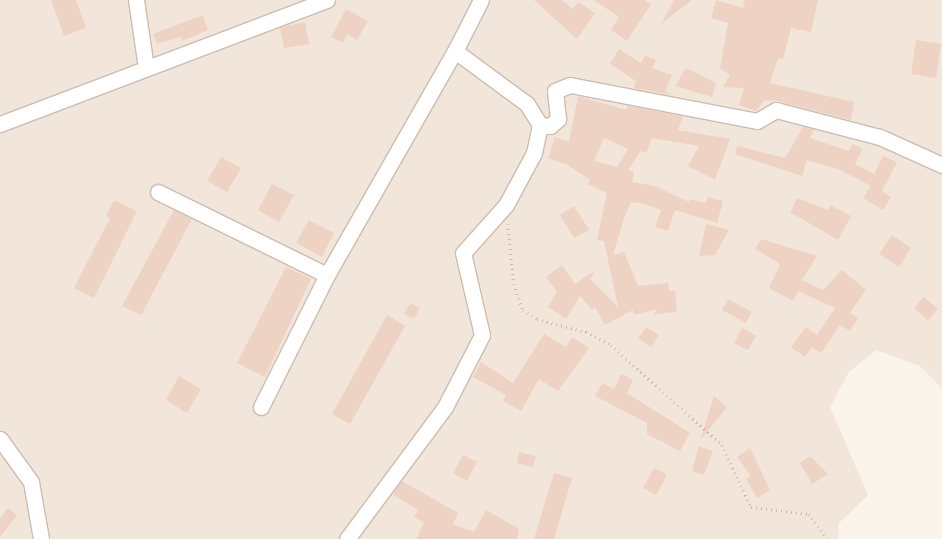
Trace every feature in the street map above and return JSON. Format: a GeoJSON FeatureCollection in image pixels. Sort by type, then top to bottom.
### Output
{"type":"FeatureCollection","features":[{"type":"Feature","properties":{"kind":"street"},"geometry":{"type":"LineString","coordinates":[[136,0],[146,68]]}},
{"type":"Feature","properties":{"kind":"street"},"geometry":{"type":"LineString","coordinates":[[0,124],[327,0]]}},
{"type":"Feature","properties":{"kind":"street"},"geometry":{"type":"LineString","coordinates":[[262,407],[327,275],[456,51],[481,0]]}},
{"type":"Feature","properties":{"kind":"street"},"geometry":{"type":"LineString","coordinates":[[347,539],[445,407],[482,336],[463,252],[506,205],[534,153],[540,125],[527,104],[456,51]]}},
{"type":"Feature","properties":{"kind":"street"},"geometry":{"type":"LineString","coordinates":[[540,125],[550,126],[558,119],[556,91],[570,85],[757,121],[776,110],[880,137],[942,165]]}},
{"type":"Feature","properties":{"kind":"street"},"geometry":{"type":"LineString","coordinates":[[158,192],[327,275]]}},
{"type":"Feature","properties":{"kind":"street"},"geometry":{"type":"LineString","coordinates":[[0,440],[31,482],[42,539]]}},
{"type":"Feature","properties":{"kind":"path"},"geometry":{"type":"LineString","coordinates":[[506,205],[514,284],[523,310],[537,320],[586,332],[611,345],[722,445],[751,507],[809,514],[828,539]]}},
{"type":"Feature","properties":{"kind":"shaded area"},"geometry":{"type":"Polygon","coordinates":[[[0,0],[942,0],[942,388],[920,366],[876,350],[849,372],[830,407],[868,495],[838,524],[839,539],[0,539],[0,0]]]}},
{"type":"Feature","properties":{"kind":"building"},"geometry":{"type":"Polygon","coordinates":[[[51,0],[76,0],[86,28],[64,36],[51,0]]]}},
{"type":"Feature","properties":{"kind":"building"},"geometry":{"type":"Polygon","coordinates":[[[534,0],[562,0],[573,9],[578,2],[595,13],[577,39],[534,0]]]}},
{"type":"Feature","properties":{"kind":"building"},"geometry":{"type":"Polygon","coordinates":[[[594,0],[645,0],[651,4],[627,41],[611,30],[619,17],[594,0]]]}},
{"type":"Feature","properties":{"kind":"building"},"geometry":{"type":"Polygon","coordinates":[[[674,0],[692,0],[661,24],[674,0]]]}},
{"type":"Feature","properties":{"kind":"building"},"geometry":{"type":"Polygon","coordinates":[[[716,0],[743,8],[745,0],[818,0],[811,32],[791,28],[783,59],[778,58],[770,83],[854,102],[851,120],[778,101],[765,100],[756,111],[739,105],[744,88],[723,87],[730,75],[720,68],[728,23],[711,18],[716,0]]]}},
{"type":"Feature","properties":{"kind":"building"},"geometry":{"type":"Polygon","coordinates":[[[346,9],[368,21],[357,40],[347,34],[343,43],[331,37],[346,9]]]}},
{"type":"Feature","properties":{"kind":"building"},"geometry":{"type":"Polygon","coordinates":[[[203,15],[208,30],[182,41],[180,37],[157,44],[153,34],[203,15]]]}},
{"type":"Feature","properties":{"kind":"building"},"geometry":{"type":"Polygon","coordinates":[[[305,22],[309,44],[284,48],[280,28],[305,22]]]}},
{"type":"Feature","properties":{"kind":"building"},"geometry":{"type":"Polygon","coordinates":[[[916,40],[941,44],[936,78],[911,74],[916,40]]]}},
{"type":"Feature","properties":{"kind":"building"},"geometry":{"type":"Polygon","coordinates":[[[619,49],[641,63],[645,55],[656,60],[652,68],[672,75],[665,91],[674,95],[634,88],[636,81],[610,64],[619,49]]]}},
{"type":"Feature","properties":{"kind":"building"},"geometry":{"type":"Polygon","coordinates":[[[686,68],[716,83],[712,97],[675,86],[686,68]]]}},
{"type":"Feature","properties":{"kind":"building"},"geometry":{"type":"Polygon","coordinates":[[[578,96],[626,110],[628,106],[683,116],[678,130],[730,139],[715,180],[688,166],[699,146],[652,138],[646,153],[641,151],[628,170],[634,172],[632,182],[655,186],[689,202],[690,199],[706,203],[708,197],[723,201],[717,223],[675,210],[668,231],[655,227],[661,210],[645,204],[631,202],[624,218],[613,255],[624,252],[638,286],[668,283],[669,291],[675,291],[677,312],[654,314],[657,309],[634,315],[633,310],[605,325],[595,307],[592,310],[580,296],[566,319],[548,307],[557,292],[546,277],[562,265],[575,284],[596,270],[590,279],[618,307],[604,241],[597,240],[607,193],[588,184],[590,180],[568,165],[548,158],[555,137],[569,142],[578,96]],[[604,138],[594,161],[617,167],[628,149],[604,138]]]}},
{"type":"Feature","properties":{"kind":"building"},"geometry":{"type":"Polygon","coordinates":[[[803,127],[814,130],[810,138],[849,151],[853,144],[863,149],[855,164],[874,174],[883,156],[897,162],[882,191],[891,197],[883,210],[863,198],[871,186],[838,169],[807,160],[802,176],[735,154],[737,146],[785,158],[803,127]]]}},
{"type":"Feature","properties":{"kind":"building"},"geometry":{"type":"Polygon","coordinates":[[[221,157],[241,168],[227,192],[207,181],[221,157]]]}},
{"type":"Feature","properties":{"kind":"building"},"geometry":{"type":"Polygon","coordinates":[[[272,184],[294,195],[279,222],[258,210],[272,184]]]}},
{"type":"Feature","properties":{"kind":"building"},"geometry":{"type":"Polygon","coordinates":[[[797,198],[828,210],[830,205],[851,216],[838,240],[790,212],[797,198]]]}},
{"type":"Feature","properties":{"kind":"building"},"geometry":{"type":"Polygon","coordinates":[[[114,200],[137,211],[94,298],[74,288],[110,218],[106,216],[114,200]]]}},
{"type":"Feature","properties":{"kind":"building"},"geometry":{"type":"Polygon","coordinates":[[[574,206],[589,230],[574,238],[560,215],[574,206]]]}},
{"type":"Feature","properties":{"kind":"building"},"geometry":{"type":"Polygon","coordinates":[[[174,210],[192,219],[141,315],[122,306],[174,210]]]}},
{"type":"Feature","properties":{"kind":"building"},"geometry":{"type":"Polygon","coordinates":[[[309,220],[334,233],[322,257],[296,243],[309,220]]]}},
{"type":"Feature","properties":{"kind":"building"},"geometry":{"type":"Polygon","coordinates":[[[706,224],[729,230],[715,255],[699,256],[706,224]]]}},
{"type":"Feature","properties":{"kind":"building"},"geometry":{"type":"Polygon","coordinates":[[[892,235],[911,248],[899,267],[879,254],[892,235]]]}},
{"type":"Feature","properties":{"kind":"building"},"geometry":{"type":"Polygon","coordinates":[[[761,239],[817,256],[802,280],[823,290],[842,270],[866,290],[850,313],[858,318],[850,331],[840,325],[821,353],[812,347],[805,357],[791,347],[806,327],[817,335],[835,308],[798,291],[793,301],[769,288],[780,264],[755,249],[761,239]]]}},
{"type":"Feature","properties":{"kind":"building"},"geometry":{"type":"Polygon","coordinates":[[[286,267],[311,279],[265,377],[237,363],[286,267]]]}},
{"type":"Feature","properties":{"kind":"building"},"geometry":{"type":"Polygon","coordinates":[[[924,297],[938,309],[928,320],[914,308],[924,297]]]}},
{"type":"Feature","properties":{"kind":"building"},"geometry":{"type":"Polygon","coordinates":[[[728,299],[752,312],[746,323],[722,310],[728,299]]]}},
{"type":"Feature","properties":{"kind":"building"},"geometry":{"type":"Polygon","coordinates":[[[410,303],[420,308],[414,319],[404,314],[410,303]]]}},
{"type":"Feature","properties":{"kind":"building"},"geometry":{"type":"Polygon","coordinates":[[[387,315],[405,326],[350,424],[332,414],[387,315]]]}},
{"type":"Feature","properties":{"kind":"building"},"geometry":{"type":"Polygon","coordinates":[[[646,327],[659,335],[651,347],[638,338],[646,327]]]}},
{"type":"Feature","properties":{"kind":"building"},"geometry":{"type":"Polygon","coordinates":[[[742,328],[756,336],[748,350],[734,343],[742,328]]]}},
{"type":"Feature","properties":{"kind":"building"},"geometry":{"type":"Polygon","coordinates":[[[544,334],[566,347],[572,337],[589,348],[558,391],[539,379],[521,411],[503,401],[506,395],[473,377],[481,362],[513,383],[544,334]]]}},
{"type":"Feature","properties":{"kind":"building"},"geometry":{"type":"Polygon","coordinates":[[[621,374],[633,380],[627,393],[690,433],[680,451],[647,434],[647,423],[595,396],[602,383],[614,389],[621,374]]]}},
{"type":"Feature","properties":{"kind":"building"},"geometry":{"type":"Polygon","coordinates":[[[179,376],[201,389],[187,413],[166,400],[179,376]]]}},
{"type":"Feature","properties":{"kind":"building"},"geometry":{"type":"Polygon","coordinates":[[[714,396],[727,407],[701,438],[714,396]]]}},
{"type":"Feature","properties":{"kind":"building"},"geometry":{"type":"Polygon","coordinates":[[[699,446],[713,451],[704,475],[692,471],[699,446]]]}},
{"type":"Feature","properties":{"kind":"building"},"geometry":{"type":"Polygon","coordinates":[[[750,448],[770,490],[757,498],[746,479],[751,476],[737,457],[750,448]]]}},
{"type":"Feature","properties":{"kind":"building"},"geometry":{"type":"Polygon","coordinates":[[[519,452],[536,456],[533,467],[517,463],[519,452]]]}},
{"type":"Feature","properties":{"kind":"building"},"geometry":{"type":"Polygon","coordinates":[[[463,455],[477,462],[467,481],[453,473],[463,455]]]}},
{"type":"Feature","properties":{"kind":"building"},"geometry":{"type":"Polygon","coordinates":[[[810,456],[828,474],[812,484],[800,463],[810,456]]]}},
{"type":"Feature","properties":{"kind":"building"},"geometry":{"type":"Polygon","coordinates":[[[654,468],[667,475],[656,495],[643,488],[654,468]]]}},
{"type":"Feature","properties":{"kind":"building"},"geometry":{"type":"Polygon","coordinates":[[[554,473],[572,478],[554,539],[534,539],[554,473]]]}},
{"type":"Feature","properties":{"kind":"building"},"geometry":{"type":"Polygon","coordinates":[[[402,481],[458,513],[453,524],[474,532],[486,510],[519,529],[517,539],[416,539],[424,523],[414,517],[418,510],[392,494],[402,481]]]}},
{"type":"Feature","properties":{"kind":"building"},"geometry":{"type":"Polygon","coordinates":[[[8,508],[17,515],[0,537],[0,519],[8,508]]]}}]}
